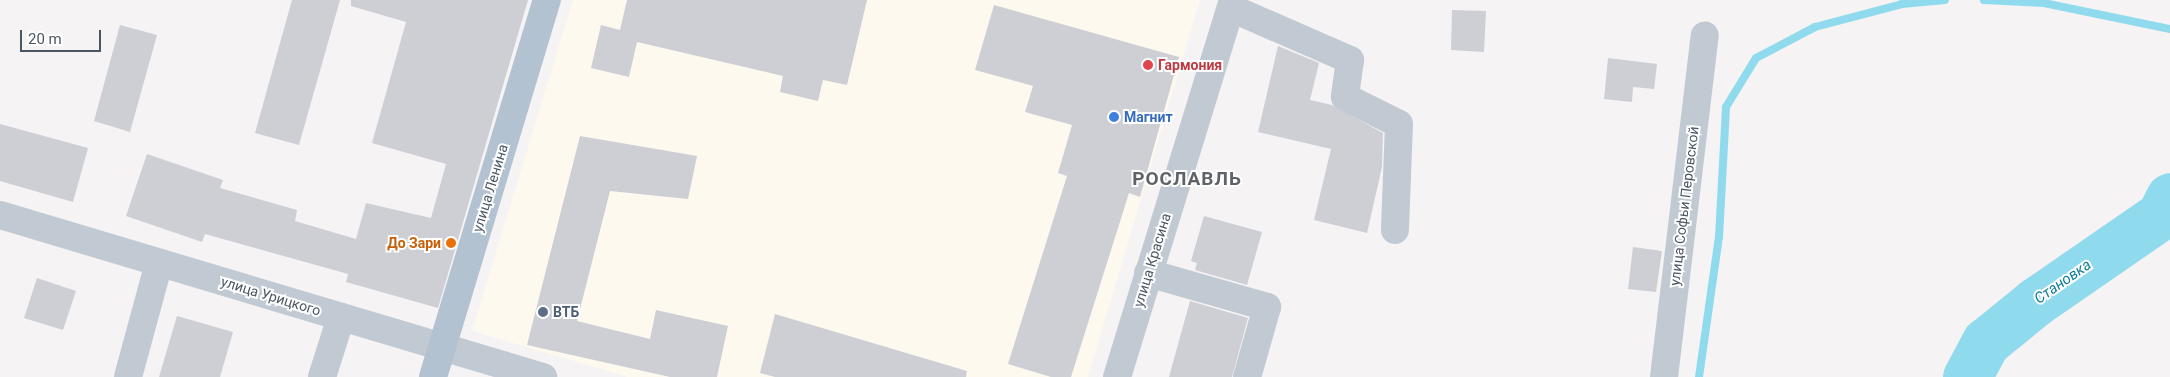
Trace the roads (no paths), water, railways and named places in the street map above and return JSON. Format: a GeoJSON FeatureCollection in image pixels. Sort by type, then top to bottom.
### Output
{"type":"FeatureCollection","features":[{"type":"Feature","properties":{"kind":"main road","name":"улица Ленина"},"geometry":{"type":"LineString","coordinates":[[434,377],[547,0]]}},
{"type":"Feature","properties":{"kind":"street"},"geometry":{"type":"LineString","coordinates":[[1232,4],[1350,60],[1345,97],[1399,124],[1395,230]]}},
{"type":"Feature","properties":{"kind":"street","name":"улица Красина"},"geometry":{"type":"LineString","coordinates":[[1117,377],[1232,4]]}},
{"type":"Feature","properties":{"kind":"street","name":"улица Софьи Перовской"},"geometry":{"type":"LineString","coordinates":[[1664,377],[1705,35]]}},
{"type":"Feature","properties":{"kind":"street","name":"улица Урицкого"},"geometry":{"type":"LineString","coordinates":[[0,215],[543,377]]}},
{"type":"Feature","properties":{"kind":"street"},"geometry":{"type":"LineString","coordinates":[[128,377],[159,263]]}},
{"type":"Feature","properties":{"kind":"street"},"geometry":{"type":"LineString","coordinates":[[1148,273],[1267,307],[1247,377]]}},
{"type":"Feature","properties":{"kind":"street"},"geometry":{"type":"LineString","coordinates":[[322,377],[342,317]]}},
{"type":"Feature","properties":{"kind":"waterway"},"geometry":{"type":"LineString","coordinates":[[1699,377],[1719,237],[1726,107],[1756,58],[1815,27],[1902,4],[1945,0]]}},
{"type":"Feature","properties":{"kind":"waterway"},"geometry":{"type":"LineString","coordinates":[[1984,0],[2044,3],[2170,29]]}},
{"type":"Feature","properties":{"kind":"waterway","name":"Становка"},"geometry":{"type":"LineString","coordinates":[[1967,377],[1986,342],[2035,302],[2161,215],[2170,197]]}},
{"type":"Feature","properties":{"kind":"place","name":"Гармония"},"geometry":{"type":"Point","coordinates":[1148,65]}},
{"type":"Feature","properties":{"kind":"place","name":"Магнит"},"geometry":{"type":"Point","coordinates":[1114,117]}},
{"type":"Feature","properties":{"kind":"place","name":"До Зари"},"geometry":{"type":"Point","coordinates":[451,243]}},
{"type":"Feature","properties":{"kind":"place","name":"ВТБ"},"geometry":{"type":"Point","coordinates":[543,312]}},
{"type":"Feature","properties":{"kind":"district","name":"РОСЛАВЛЬ"},"geometry":{"type":"Point","coordinates":[1187,179]}}]}
